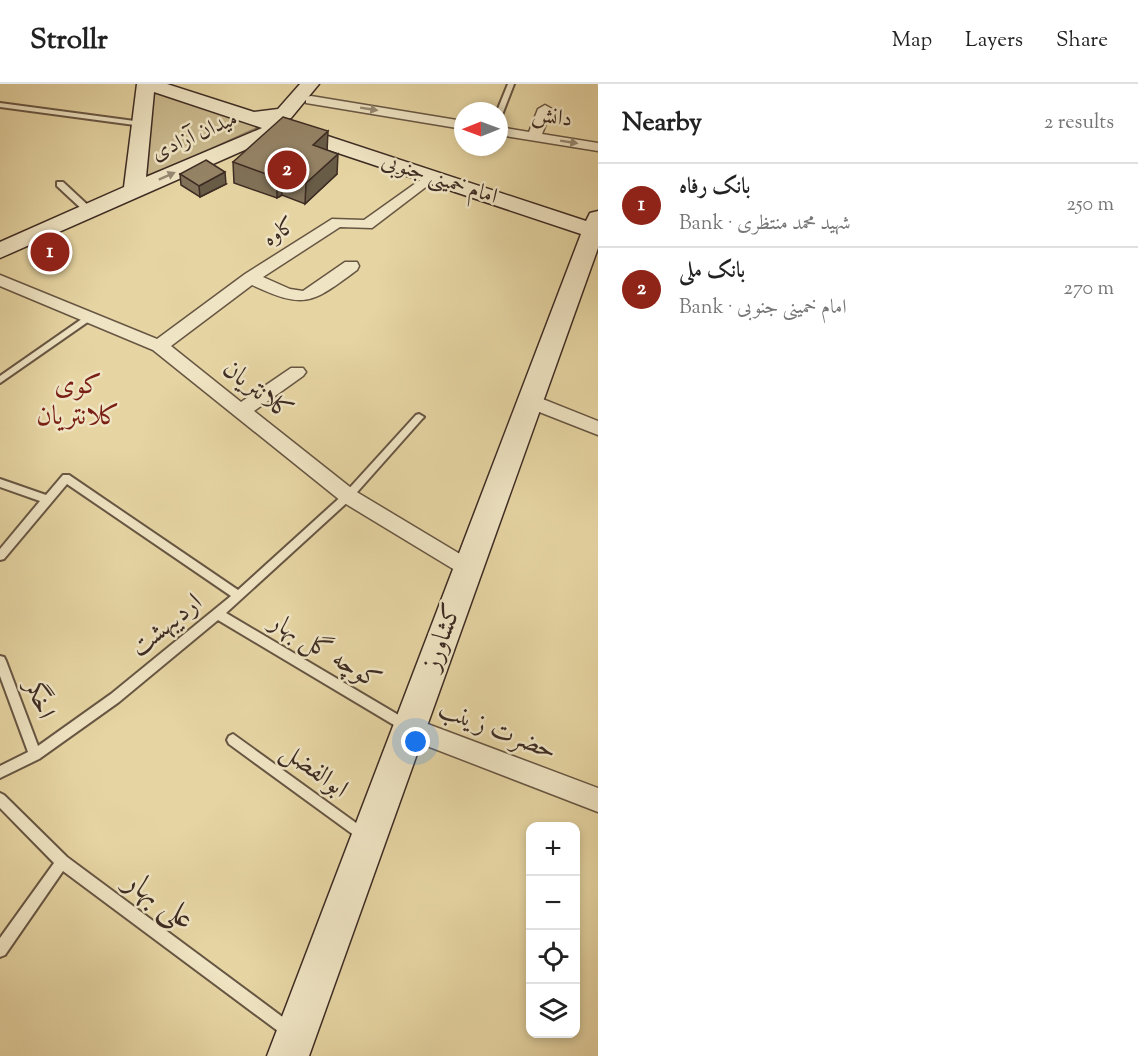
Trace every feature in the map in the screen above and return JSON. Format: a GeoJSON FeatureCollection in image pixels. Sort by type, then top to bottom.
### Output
{"type":"FeatureCollection","features":[{"type":"Feature","properties":{"kind":"main road","name":"میدان آزادی"},"geometry":{"type":"LineString","coordinates":[[134,190],[147,84],[280,127]]}},
{"type":"Feature","properties":{"kind":"main road"},"geometry":{"type":"LineString","coordinates":[[251,118],[284,114],[315,89]]}},
{"type":"Feature","properties":{"kind":"main road"},"geometry":{"type":"LineString","coordinates":[[280,127],[296,116],[315,89]]}},
{"type":"Feature","properties":{"kind":"main road","name":"میدان آزادی"},"geometry":{"type":"LineString","coordinates":[[134,190],[280,127]]}},
{"type":"Feature","properties":{"kind":"main road","name":"امام خمینی جنوبی"},"geometry":{"type":"LineString","coordinates":[[280,127],[430,177],[597,227]]}},
{"type":"Feature","properties":{"kind":"main road"},"geometry":{"type":"LineString","coordinates":[[0,251],[134,190]]}},
{"type":"Feature","properties":{"kind":"main road","name":"کشاورز"},"geometry":{"type":"LineString","coordinates":[[292,1046],[530,401],[597,227]]}},
{"type":"Feature","properties":{"kind":"street"},"geometry":{"type":"LineString","coordinates":[[315,89],[454,123]]}},
{"type":"Feature","properties":{"kind":"street"},"geometry":{"type":"LineString","coordinates":[[534,136],[545,108]]}},
{"type":"Feature","properties":{"kind":"street","name":"دانش"},"geometry":{"type":"LineString","coordinates":[[508,132],[598,147]]}},
{"type":"Feature","properties":{"kind":"street","name":"کاوه"},"geometry":{"type":"LineString","coordinates":[[159,346],[251,278],[338,222],[368,225],[430,177]]}},
{"type":"Feature","properties":{"kind":"street"},"geometry":{"type":"LineString","coordinates":[[251,278],[293,297],[306,298],[351,267]]}},
{"type":"Feature","properties":{"kind":"street","name":"کلانتریان"},"geometry":{"type":"LineString","coordinates":[[0,280],[159,346],[348,496],[468,569]]}},
{"type":"Feature","properties":{"kind":"street"},"geometry":{"type":"LineString","coordinates":[[241,411],[297,372]]}},
{"type":"Feature","properties":{"kind":"street"},"geometry":{"type":"LineString","coordinates":[[530,401],[598,428]]}},
{"type":"Feature","properties":{"kind":"street","name":"حضرت زینب"},"geometry":{"type":"LineString","coordinates":[[409,728],[598,800]]}},
{"type":"Feature","properties":{"kind":"lane"},"geometry":{"type":"LineString","coordinates":[[504,102],[511,84]]}},
{"type":"Feature","properties":{"kind":"lane"},"geometry":{"type":"LineString","coordinates":[[0,105],[142,124]]}},
{"type":"Feature","properties":{"kind":"lane"},"geometry":{"type":"LineString","coordinates":[[60,184],[89,211]]}},
{"type":"Feature","properties":{"kind":"lane"},"geometry":{"type":"LineString","coordinates":[[0,380],[89,317]]}},
{"type":"Feature","properties":{"kind":"lane","name":"اردیبهشت"},"geometry":{"type":"LineString","coordinates":[[0,772],[35,755],[115,698],[239,596],[348,496],[419,417]]}},
{"type":"Feature","properties":{"kind":"lane"},"geometry":{"type":"LineString","coordinates":[[0,556],[66,478],[239,596]]}},
{"type":"Feature","properties":{"kind":"lane"},"geometry":{"type":"LineString","coordinates":[[0,483],[48,500]]}},
{"type":"Feature","properties":{"kind":"lane","name":"کوچه گل بهار"},"geometry":{"type":"LineString","coordinates":[[217,614],[409,728]]}},
{"type":"Feature","properties":{"kind":"lane","name":"اخگر"},"geometry":{"type":"LineString","coordinates":[[0,662],[35,755]]}},
{"type":"Feature","properties":{"kind":"lane","name":"ابوالفضل"},"geometry":{"type":"LineString","coordinates":[[232,740],[368,839]]}},
{"type":"Feature","properties":{"kind":"lane","name":"علی بهار"},"geometry":{"type":"LineString","coordinates":[[0,799],[62,862],[292,1046]]}},
{"type":"Feature","properties":{"kind":"lane"},"geometry":{"type":"LineString","coordinates":[[0,950],[62,862]]}},
{"type":"Feature","properties":{"kind":"shaded area"},"geometry":{"type":"Polygon","coordinates":[[[153,91],[261,126],[144,179],[153,91]]]}},
{"type":"Feature","properties":{"kind":"building"},"geometry":{"type":"Polygon","coordinates":[[[283,117],[328,131],[313,145],[338,154],[306,183],[281,174],[277,178],[233,162],[283,117]]]}},
{"type":"Feature","properties":{"kind":"building"},"geometry":{"type":"Polygon","coordinates":[[[206,160],[225,172],[199,186],[180,174],[206,160]]]}},
{"type":"Feature","properties":{"kind":"place","name":"بانک ملی"},"geometry":{"type":"Point","coordinates":[287,170]}},
{"type":"Feature","properties":{"kind":"place","name":"بانک رفاه"},"geometry":{"type":"Point","coordinates":[50,252]}},
{"type":"Feature","properties":{"kind":"district","name":"کوی کلانتریان"},"geometry":{"type":"Point","coordinates":[78,402]}}]}
